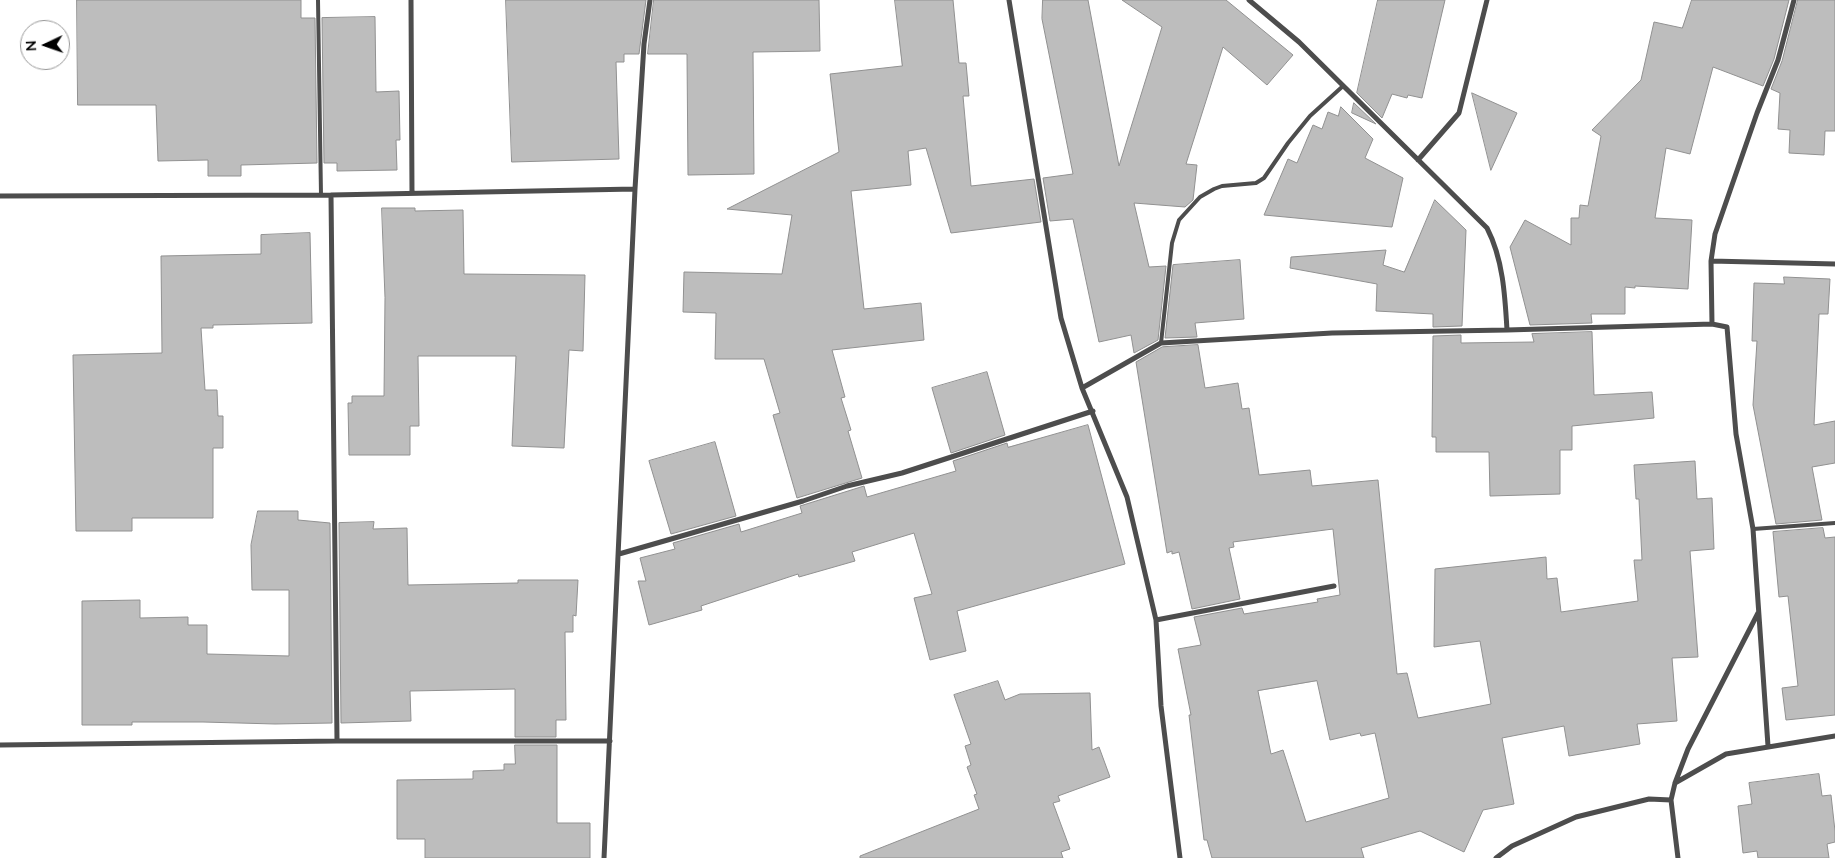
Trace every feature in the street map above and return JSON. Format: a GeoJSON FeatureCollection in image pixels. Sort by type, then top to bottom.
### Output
{"type":"FeatureCollection","features":[{"type":"Feature","properties":{"kind":"street"},"geometry":{"type":"LineString","coordinates":[[411,0],[412,193]]}},
{"type":"Feature","properties":{"kind":"street"},"geometry":{"type":"LineString","coordinates":[[604,858],[635,189],[644,44],[650,0]]}},
{"type":"Feature","properties":{"kind":"street"},"geometry":{"type":"LineString","coordinates":[[1009,0],[1061,318],[1082,388],[1128,497],[1156,620],[1161,706],[1180,858]]}},
{"type":"Feature","properties":{"kind":"street"},"geometry":{"type":"LineString","coordinates":[[1249,0],[1299,42],[1487,228],[1495,243],[1505,290],[1507,330]]}},
{"type":"Feature","properties":{"kind":"street"},"geometry":{"type":"LineString","coordinates":[[1418,160],[1459,113],[1486,0]]}},
{"type":"Feature","properties":{"kind":"street"},"geometry":{"type":"LineString","coordinates":[[1712,324],[1711,262],[1716,234],[1757,113],[1778,60],[1794,0]]}},
{"type":"Feature","properties":{"kind":"street"},"geometry":{"type":"LineString","coordinates":[[0,196],[331,195],[635,189]]}},
{"type":"Feature","properties":{"kind":"street"},"geometry":{"type":"LineString","coordinates":[[331,195],[337,741]]}},
{"type":"Feature","properties":{"kind":"street"},"geometry":{"type":"LineString","coordinates":[[1711,262],[1835,264]]}},
{"type":"Feature","properties":{"kind":"street"},"geometry":{"type":"LineString","coordinates":[[1082,388],[1161,343],[1332,333],[1712,324],[1728,327],[1736,434],[1753,529],[1768,746]]}},
{"type":"Feature","properties":{"kind":"street"},"geometry":{"type":"LineString","coordinates":[[619,554],[803,501],[847,486],[902,473],[1093,411]]}},
{"type":"Feature","properties":{"kind":"street"},"geometry":{"type":"LineString","coordinates":[[1156,620],[1334,586]]}},
{"type":"Feature","properties":{"kind":"street"},"geometry":{"type":"LineString","coordinates":[[1678,858],[1671,800],[1675,783],[1688,749],[1759,612]]}},
{"type":"Feature","properties":{"kind":"street"},"geometry":{"type":"LineString","coordinates":[[1675,783],[1726,754],[1835,736]]}},
{"type":"Feature","properties":{"kind":"street"},"geometry":{"type":"LineString","coordinates":[[0,745],[337,741],[610,741]]}},
{"type":"Feature","properties":{"kind":"street"},"geometry":{"type":"LineString","coordinates":[[1496,858],[1512,846],[1576,817],[1649,800],[1671,800]]}},
{"type":"Feature","properties":{"kind":"lane"},"geometry":{"type":"LineString","coordinates":[[318,0],[321,195]]}},
{"type":"Feature","properties":{"kind":"lane"},"geometry":{"type":"LineString","coordinates":[[1161,343],[1172,242],[1179,220],[1200,197],[1214,189],[1222,186],[1256,184],[1264,178],[1288,143],[1310,116],[1343,86]]}},
{"type":"Feature","properties":{"kind":"lane"},"geometry":{"type":"LineString","coordinates":[[1753,529],[1835,523]]}},
{"type":"Feature","properties":{"kind":"building"},"geometry":{"type":"Polygon","coordinates":[[[77,0],[301,0],[301,18],[315,18],[317,163],[241,165],[241,176],[208,176],[208,160],[158,161],[156,105],[78,105],[77,0]]]}},
{"type":"Feature","properties":{"kind":"building"},"geometry":{"type":"Polygon","coordinates":[[[506,0],[646,0],[639,54],[624,54],[624,62],[616,62],[619,159],[512,162],[506,0]]]}},
{"type":"Feature","properties":{"kind":"building"},"geometry":{"type":"Polygon","coordinates":[[[654,0],[819,0],[820,51],[753,52],[754,174],[688,175],[687,54],[648,54],[654,0]]]}},
{"type":"Feature","properties":{"kind":"building"},"geometry":{"type":"Polygon","coordinates":[[[895,0],[953,0],[959,63],[966,63],[969,96],[963,96],[971,186],[1034,179],[1041,222],[951,233],[926,148],[908,151],[911,185],[851,191],[864,309],[921,303],[924,340],[832,350],[845,397],[841,398],[851,430],[848,431],[862,478],[797,498],[773,415],[780,413],[764,359],[715,359],[716,313],[683,312],[684,272],[782,274],[792,215],[727,209],[839,152],[830,74],[902,66],[895,0]]]}},
{"type":"Feature","properties":{"kind":"building"},"geometry":{"type":"Polygon","coordinates":[[[1043,0],[1088,0],[1119,166],[1162,27],[1122,0],[1226,0],[1293,55],[1267,85],[1223,47],[1186,164],[1197,165],[1193,200],[1185,207],[1134,203],[1149,267],[1166,266],[1158,340],[1134,353],[1131,335],[1099,342],[1073,219],[1050,221],[1043,178],[1073,174],[1042,19],[1043,0]]]}},
{"type":"Feature","properties":{"kind":"building"},"geometry":{"type":"Polygon","coordinates":[[[1378,0],[1445,0],[1422,98],[1408,95],[1407,98],[1392,94],[1382,118],[1357,93],[1378,0]]]}},
{"type":"Feature","properties":{"kind":"building"},"geometry":{"type":"Polygon","coordinates":[[[1692,0],[1789,0],[1774,59],[1763,86],[1713,67],[1690,154],[1666,148],[1655,218],[1692,220],[1688,289],[1625,287],[1625,314],[1591,314],[1592,323],[1530,325],[1510,247],[1525,220],[1571,245],[1571,218],[1579,218],[1580,205],[1588,206],[1601,136],[1592,130],[1641,80],[1654,22],[1682,28],[1692,0]]]}},
{"type":"Feature","properties":{"kind":"building"},"geometry":{"type":"Polygon","coordinates":[[[1798,0],[1835,0],[1835,131],[1825,131],[1824,155],[1789,153],[1790,130],[1778,129],[1780,93],[1771,89],[1782,61],[1798,0]]]}},
{"type":"Feature","properties":{"kind":"building"},"geometry":{"type":"Polygon","coordinates":[[[375,17],[376,92],[399,91],[400,140],[396,140],[397,170],[337,171],[337,163],[324,163],[322,18],[375,17]]]}},
{"type":"Feature","properties":{"kind":"building"},"geometry":{"type":"Polygon","coordinates":[[[1472,93],[1517,113],[1491,170],[1472,93]]]}},
{"type":"Feature","properties":{"kind":"building"},"geometry":{"type":"Polygon","coordinates":[[[1354,103],[1376,124],[1352,113],[1354,103]]]}},
{"type":"Feature","properties":{"kind":"building"},"geometry":{"type":"Polygon","coordinates":[[[1341,107],[1373,139],[1365,158],[1403,178],[1392,227],[1264,215],[1288,159],[1297,163],[1313,125],[1322,129],[1328,112],[1338,116],[1341,107]]]}},
{"type":"Feature","properties":{"kind":"building"},"geometry":{"type":"Polygon","coordinates":[[[1435,200],[1466,230],[1462,326],[1433,327],[1433,314],[1376,311],[1377,284],[1290,268],[1291,257],[1386,250],[1383,265],[1404,272],[1435,200]]]}},
{"type":"Feature","properties":{"kind":"building"},"geometry":{"type":"Polygon","coordinates":[[[382,208],[415,208],[415,211],[463,210],[464,274],[585,275],[583,351],[569,350],[564,448],[512,446],[516,356],[418,356],[419,426],[410,426],[410,455],[349,455],[348,403],[352,403],[352,396],[384,396],[385,298],[382,208]]]}},
{"type":"Feature","properties":{"kind":"building"},"geometry":{"type":"Polygon","coordinates":[[[310,233],[312,323],[213,325],[213,328],[201,328],[205,390],[217,390],[218,416],[223,416],[223,448],[213,448],[213,518],[132,518],[132,531],[76,531],[73,355],[162,353],[161,256],[261,254],[261,235],[310,233]]]}},
{"type":"Feature","properties":{"kind":"building"},"geometry":{"type":"Polygon","coordinates":[[[1240,260],[1244,319],[1195,323],[1197,337],[1165,338],[1173,265],[1240,260]]]}},
{"type":"Feature","properties":{"kind":"building"},"geometry":{"type":"Polygon","coordinates":[[[1784,277],[1830,279],[1828,314],[1819,314],[1814,425],[1835,421],[1835,463],[1812,467],[1822,520],[1776,524],[1753,405],[1757,341],[1752,341],[1754,283],[1784,284],[1784,277]]]}},
{"type":"Feature","properties":{"kind":"building"},"geometry":{"type":"Polygon","coordinates":[[[1592,332],[1594,395],[1652,392],[1654,418],[1572,426],[1572,450],[1560,450],[1560,494],[1490,496],[1489,452],[1436,452],[1436,437],[1432,437],[1433,336],[1461,335],[1461,343],[1534,342],[1532,334],[1592,332]]]}},
{"type":"Feature","properties":{"kind":"building"},"geometry":{"type":"Polygon","coordinates":[[[1198,345],[1205,388],[1238,383],[1242,409],[1249,408],[1259,475],[1310,470],[1312,486],[1378,480],[1397,674],[1407,673],[1418,718],[1491,704],[1480,641],[1434,647],[1435,569],[1546,557],[1547,579],[1557,578],[1561,612],[1638,601],[1634,560],[1642,560],[1639,499],[1636,499],[1634,465],[1695,461],[1697,499],[1712,498],[1714,549],[1690,551],[1698,657],[1672,658],[1677,721],[1637,724],[1640,744],[1569,756],[1564,726],[1502,738],[1514,804],[1483,810],[1464,852],[1420,831],[1361,848],[1364,858],[1212,858],[1207,840],[1204,840],[1189,715],[1191,715],[1178,649],[1201,645],[1194,617],[1242,608],[1244,614],[1318,602],[1317,599],[1340,595],[1333,529],[1233,542],[1234,547],[1229,548],[1240,599],[1192,609],[1179,552],[1172,554],[1172,551],[1167,553],[1136,362],[1162,347],[1198,345]],[[1317,681],[1258,691],[1271,754],[1283,750],[1306,822],[1389,798],[1375,733],[1361,736],[1360,733],[1330,740],[1317,681]]]}},
{"type":"Feature","properties":{"kind":"building"},"geometry":{"type":"Polygon","coordinates":[[[987,372],[1005,435],[951,453],[932,388],[987,372]]]}},
{"type":"Feature","properties":{"kind":"building"},"geometry":{"type":"Polygon","coordinates":[[[1088,425],[1125,564],[957,611],[966,651],[930,660],[914,598],[932,594],[914,533],[852,552],[855,561],[799,577],[798,574],[701,606],[702,610],[649,625],[638,581],[646,581],[640,558],[675,549],[673,543],[739,524],[741,532],[802,513],[800,506],[864,486],[867,497],[956,471],[953,461],[1007,443],[1008,447],[1088,425]]]}},
{"type":"Feature","properties":{"kind":"building"},"geometry":{"type":"Polygon","coordinates":[[[715,442],[736,516],[671,534],[649,461],[715,442]]]}},
{"type":"Feature","properties":{"kind":"building"},"geometry":{"type":"Polygon","coordinates":[[[258,511],[298,511],[298,520],[330,523],[332,723],[132,722],[132,725],[82,725],[82,601],[140,600],[140,618],[188,617],[188,625],[207,625],[207,654],[289,656],[289,590],[252,590],[251,545],[258,511]]]}},
{"type":"Feature","properties":{"kind":"building"},"geometry":{"type":"Polygon","coordinates":[[[374,522],[373,529],[407,528],[408,585],[518,583],[518,580],[578,580],[576,616],[573,615],[573,632],[565,632],[566,720],[556,720],[556,737],[515,737],[515,689],[410,691],[411,721],[341,723],[339,523],[374,522]]]}},
{"type":"Feature","properties":{"kind":"building"},"geometry":{"type":"Polygon","coordinates":[[[1823,528],[1825,538],[1835,537],[1835,715],[1786,720],[1782,688],[1798,686],[1788,596],[1779,597],[1773,532],[1823,528]]]}},
{"type":"Feature","properties":{"kind":"building"},"geometry":{"type":"Polygon","coordinates":[[[998,681],[1005,700],[1020,694],[1090,693],[1092,750],[1099,747],[1110,777],[1058,796],[1060,801],[1053,803],[1070,849],[1061,852],[1063,858],[860,858],[860,856],[979,809],[974,795],[977,794],[967,767],[971,765],[965,746],[971,744],[954,695],[998,681]]]}},
{"type":"Feature","properties":{"kind":"building"},"geometry":{"type":"Polygon","coordinates":[[[515,745],[557,745],[557,823],[590,823],[590,858],[425,858],[425,839],[397,839],[397,780],[473,779],[473,771],[504,770],[504,764],[515,764],[515,745]]]}},
{"type":"Feature","properties":{"kind":"building"},"geometry":{"type":"Polygon","coordinates":[[[1819,774],[1822,796],[1831,795],[1835,842],[1827,844],[1829,858],[1758,858],[1757,851],[1743,853],[1738,806],[1752,804],[1749,783],[1819,774]]]}}]}
